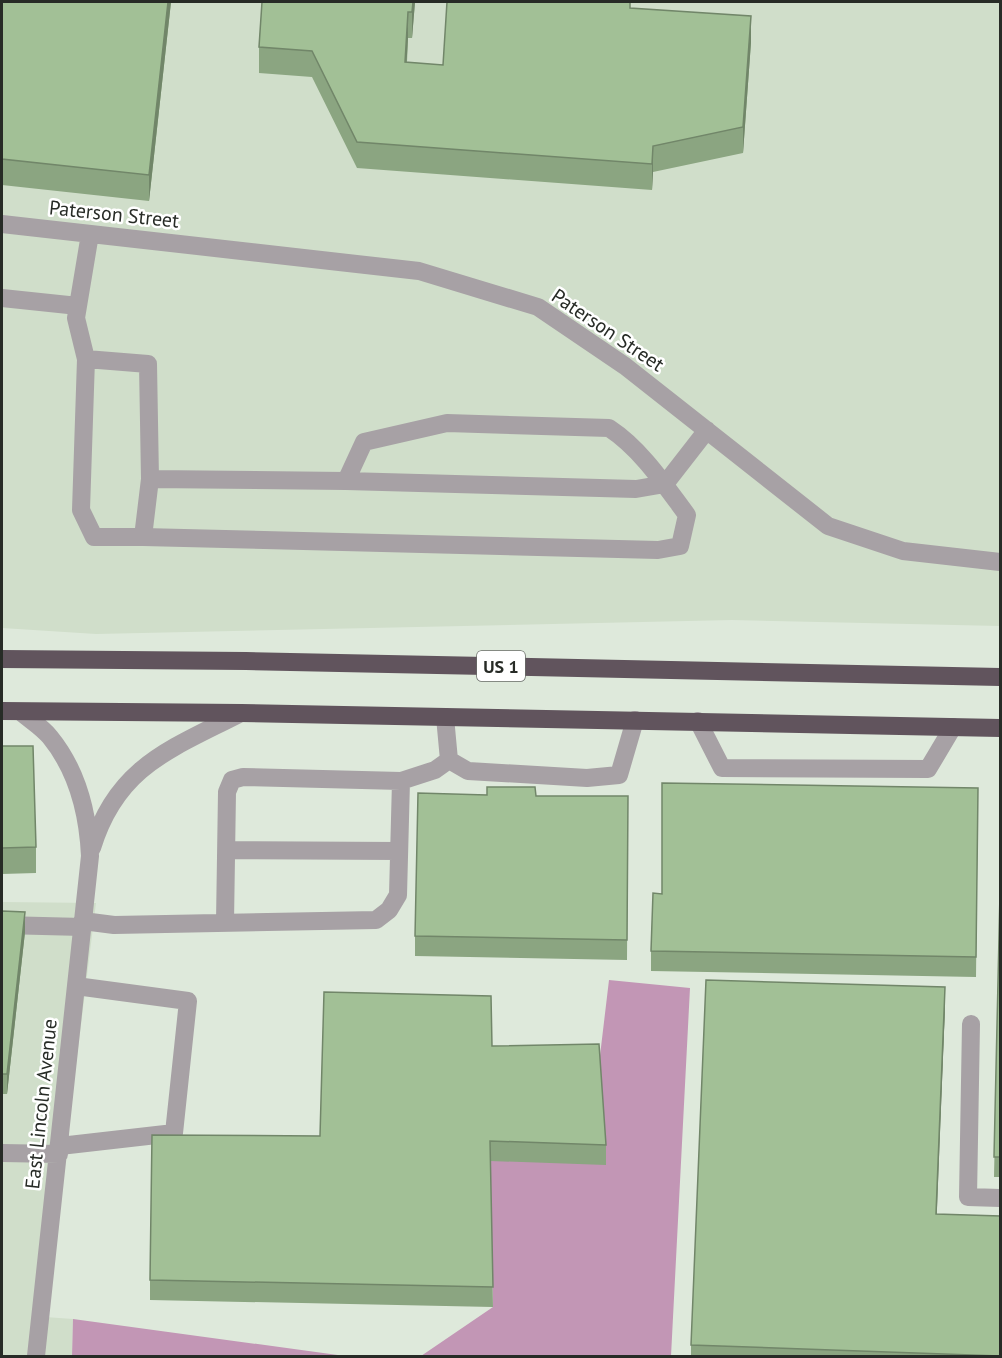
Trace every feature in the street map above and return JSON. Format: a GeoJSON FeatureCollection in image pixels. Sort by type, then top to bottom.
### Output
{"type":"FeatureCollection","features":[{"type":"Feature","properties":{"kind":"highway","name":"US 1"},"geometry":{"type":"LineString","coordinates":[[2,659],[246,661],[1000,676]]}},
{"type":"Feature","properties":{"kind":"highway"},"geometry":{"type":"LineString","coordinates":[[2,711],[241,713],[1000,728]]}},
{"type":"Feature","properties":{"kind":"street","name":"Paterson Street"},"geometry":{"type":"LineString","coordinates":[[2,224],[419,271],[538,307],[625,366],[828,526],[903,551],[1000,562]]}},
{"type":"Feature","properties":{"kind":"street"},"geometry":{"type":"LineString","coordinates":[[90,234],[76,318],[86,359],[81,510],[94,537],[658,550],[680,546],[687,515],[665,484],[625,438],[609,428],[447,423],[364,442],[346,481]]}},
{"type":"Feature","properties":{"kind":"street"},"geometry":{"type":"LineString","coordinates":[[2,298],[78,306]]}},
{"type":"Feature","properties":{"kind":"street"},"geometry":{"type":"LineString","coordinates":[[86,359],[148,364],[150,479],[143,537]]}},
{"type":"Feature","properties":{"kind":"street"},"geometry":{"type":"LineString","coordinates":[[150,479],[346,481],[636,489],[665,484],[707,430]]}},
{"type":"Feature","properties":{"kind":"street","name":"East Lincoln Avenue"},"geometry":{"type":"LineString","coordinates":[[21,712],[49,736],[73,777],[86,816],[90,856]]}},
{"type":"Feature","properties":{"kind":"street","name":"East Lincoln Avenue"},"geometry":{"type":"LineString","coordinates":[[36,1356],[90,856],[98,830],[124,786],[149,762],[163,752],[241,713]]}},
{"type":"Feature","properties":{"kind":"street"},"geometry":{"type":"LineString","coordinates":[[445,717],[448,759]]}},
{"type":"Feature","properties":{"kind":"street"},"geometry":{"type":"LineString","coordinates":[[448,759],[468,771],[587,778],[619,775],[635,720]]}},
{"type":"Feature","properties":{"kind":"street"},"geometry":{"type":"LineString","coordinates":[[698,721],[722,768],[928,769],[953,727]]}},
{"type":"Feature","properties":{"kind":"street"},"geometry":{"type":"LineString","coordinates":[[225,922],[227,792],[232,780],[243,777],[401,781],[435,770],[448,759]]}},
{"type":"Feature","properties":{"kind":"street"},"geometry":{"type":"LineString","coordinates":[[2,925],[376,920],[389,910],[398,895],[401,781]]}},
{"type":"Feature","properties":{"kind":"street"},"geometry":{"type":"LineString","coordinates":[[227,850],[399,851]]}},
{"type":"Feature","properties":{"kind":"street"},"geometry":{"type":"LineString","coordinates":[[2,1153],[59,1150],[174,1133],[188,1001],[76,986]]}},
{"type":"Feature","properties":{"kind":"street"},"geometry":{"type":"LineString","coordinates":[[971,1024],[968,1197],[1000,1198]]}},
{"type":"Feature","properties":{"kind":"shaded area"},"geometry":{"type":"Polygon","coordinates":[[[2,2],[1000,2],[1000,626],[732,620],[96,634],[2,628],[2,2]]]}},
{"type":"Feature","properties":{"kind":"shaded area"},"geometry":{"type":"Polygon","coordinates":[[[2,902],[96,903],[45,1317],[73,1319],[72,1356],[2,1356],[2,902]]]}},
{"type":"Feature","properties":{"kind":"shaded area"},"geometry":{"type":"Polygon","coordinates":[[[609,980],[690,988],[671,1356],[421,1356],[493,1307],[490,1161],[599,1064],[609,980]]]}},
{"type":"Feature","properties":{"kind":"shaded area"},"geometry":{"type":"Polygon","coordinates":[[[73,1319],[345,1356],[72,1356],[73,1319]]]}},
{"type":"Feature","properties":{"kind":"building"},"geometry":{"type":"Polygon","coordinates":[[[2,2],[168,2],[149,175],[2,159],[2,2]]]}},
{"type":"Feature","properties":{"kind":"building"},"geometry":{"type":"Polygon","coordinates":[[[262,2],[413,2],[412,12],[408,12],[405,62],[443,65],[447,2],[630,2],[630,8],[751,16],[743,127],[653,146],[652,164],[357,142],[312,51],[259,47],[262,2]]]}},
{"type":"Feature","properties":{"kind":"building"},"geometry":{"type":"Polygon","coordinates":[[[2,746],[33,746],[36,847],[2,848],[2,746]]]}},
{"type":"Feature","properties":{"kind":"building"},"geometry":{"type":"Polygon","coordinates":[[[662,783],[978,788],[976,957],[651,951],[653,893],[662,894],[662,783]]]}},
{"type":"Feature","properties":{"kind":"building"},"geometry":{"type":"Polygon","coordinates":[[[487,787],[535,787],[536,796],[628,796],[627,940],[415,936],[418,793],[487,795],[487,787]]]}},
{"type":"Feature","properties":{"kind":"building"},"geometry":{"type":"Polygon","coordinates":[[[1000,893],[1000,1157],[994,1157],[1000,893]]]}},
{"type":"Feature","properties":{"kind":"building"},"geometry":{"type":"Polygon","coordinates":[[[2,911],[25,912],[7,1074],[2,1074],[2,911]]]}},
{"type":"Feature","properties":{"kind":"building"},"geometry":{"type":"Polygon","coordinates":[[[706,980],[945,987],[936,1214],[1000,1216],[1000,1356],[691,1345],[706,980]]]}},
{"type":"Feature","properties":{"kind":"building"},"geometry":{"type":"Polygon","coordinates":[[[324,992],[491,996],[492,1046],[599,1044],[606,1145],[490,1141],[493,1287],[150,1280],[152,1135],[320,1136],[324,992]]]}}]}
